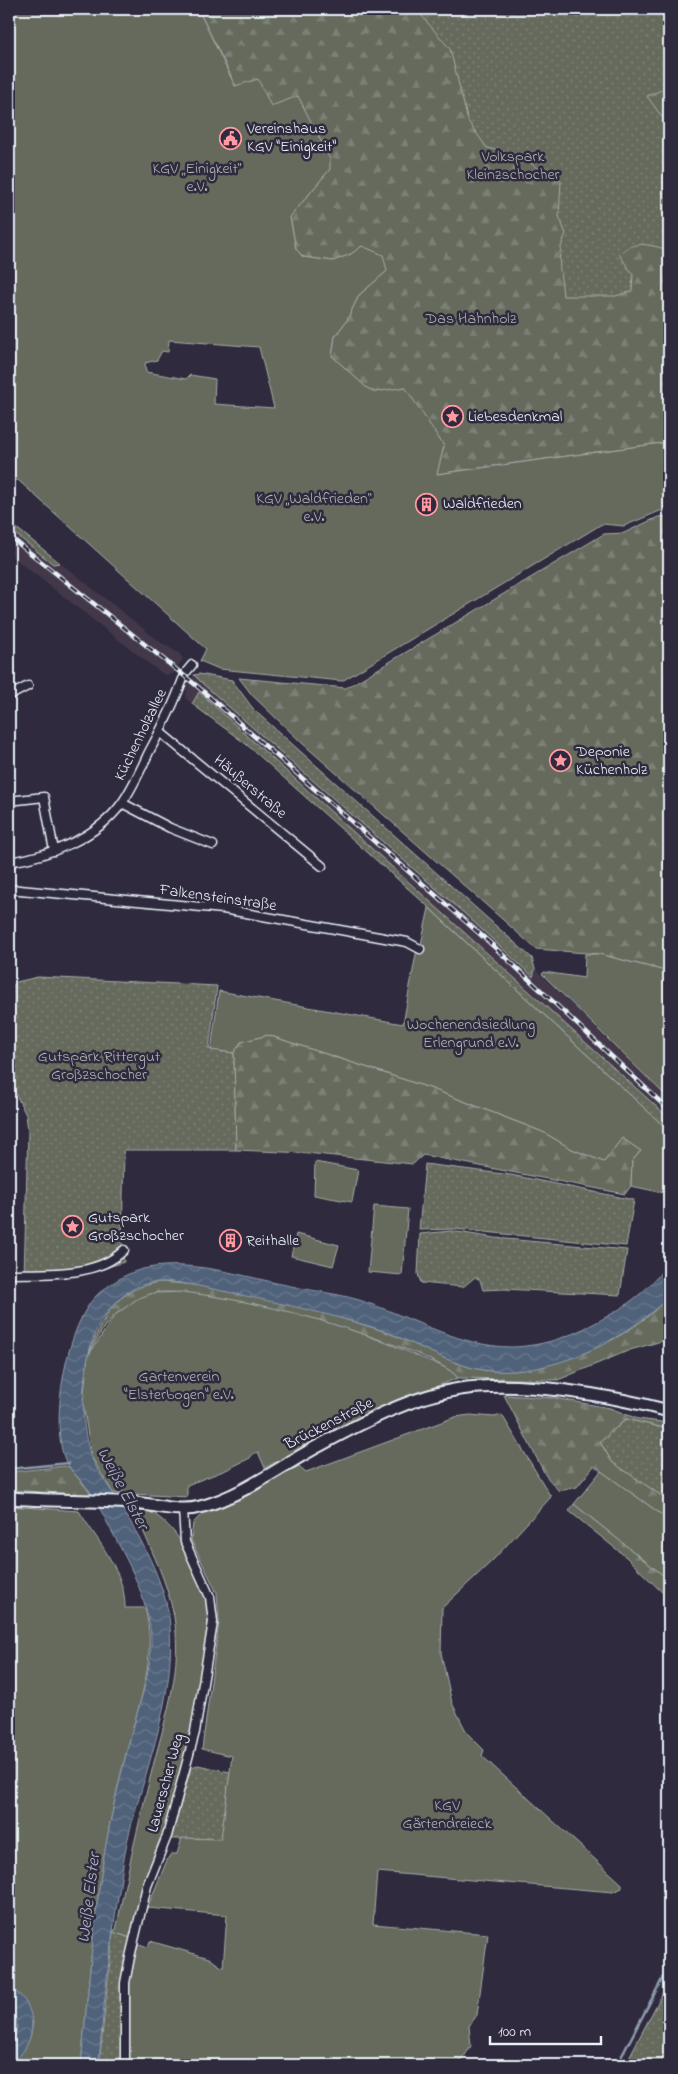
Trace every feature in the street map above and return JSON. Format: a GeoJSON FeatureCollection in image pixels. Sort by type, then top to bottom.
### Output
{"type":"FeatureCollection","features":[{"type":"Feature","properties":{"kind":"main road","name":"Brückenstraße"},"geometry":{"type":"LineString","coordinates":[[9,1498],[88,1503],[126,1503],[183,1509],[200,1507],[247,1487],[323,1443],[385,1414],[427,1397],[460,1389],[502,1387],[580,1393],[669,1411]]}},
{"type":"Feature","properties":{"kind":"street","name":"Küchenholzallee"},"geometry":{"type":"LineString","coordinates":[[9,862],[35,858],[54,851],[95,829],[109,818],[122,803],[160,732],[183,679]]}},
{"type":"Feature","properties":{"kind":"street"},"geometry":{"type":"LineString","coordinates":[[9,696],[28,686]]}},
{"type":"Feature","properties":{"kind":"street","name":"Häußerstraße"},"geometry":{"type":"LineString","coordinates":[[160,732],[322,866]]}},
{"type":"Feature","properties":{"kind":"street"},"geometry":{"type":"LineString","coordinates":[[9,801],[44,797],[54,851]]}},
{"type":"Feature","properties":{"kind":"street","name":"Küchenholzallee"},"geometry":{"type":"LineString","coordinates":[[122,803],[170,828],[212,845]]}},
{"type":"Feature","properties":{"kind":"street","name":"Falkensteinstraße"},"geometry":{"type":"LineString","coordinates":[[9,889],[223,910],[407,942],[420,949]]}},
{"type":"Feature","properties":{"kind":"street"},"geometry":{"type":"LineString","coordinates":[[9,1274],[68,1272],[100,1265],[115,1259],[124,1250]]}},
{"type":"Feature","properties":{"kind":"street","name":"Lauerscher Weg"},"geometry":{"type":"LineString","coordinates":[[125,2065],[125,1983],[130,1957],[147,1886],[167,1836],[195,1732],[213,1622],[210,1597],[204,1578],[185,1542],[183,1509]]}},
{"type":"Feature","properties":{"kind":"shaded area"},"geometry":{"type":"Polygon","coordinates":[[[9,522],[160,642],[180,654],[183,659],[173,674],[165,675],[156,669],[9,554],[9,522]]]}},
{"type":"Feature","properties":{"kind":"shaded area"},"geometry":{"type":"Polygon","coordinates":[[[199,674],[232,680],[254,710],[532,958],[535,969],[669,1099],[669,1131],[423,902],[246,744],[186,699],[187,686],[194,675],[199,674]]]}},
{"type":"Feature","properties":{"kind":"green space"},"geometry":{"type":"Polygon","coordinates":[[[9,9],[198,9],[235,86],[258,79],[271,106],[298,96],[330,159],[330,169],[290,217],[296,249],[303,257],[333,261],[351,254],[362,246],[383,255],[387,271],[359,295],[347,320],[335,336],[332,356],[367,388],[375,392],[405,387],[444,446],[437,474],[669,442],[669,510],[660,511],[624,526],[602,524],[342,681],[219,669],[200,661],[206,649],[9,472],[9,9]],[[169,340],[168,352],[162,351],[157,360],[145,363],[146,372],[186,379],[190,375],[215,379],[214,404],[274,408],[259,347],[169,340]]]}},
{"type":"Feature","properties":{"kind":"green space","name":"Volkspark Kleinzschocher"},"geometry":{"type":"Polygon","coordinates":[[[198,9],[669,9],[669,442],[330,169],[198,9]]]}},
{"type":"Feature","properties":{"kind":"green space","name":"Das Hahnholz"},"geometry":{"type":"Polygon","coordinates":[[[198,9],[425,9],[422,16],[450,49],[468,121],[487,148],[522,156],[538,169],[561,181],[559,216],[566,234],[560,257],[563,296],[616,296],[632,291],[633,275],[619,254],[632,246],[643,244],[669,250],[669,442],[436,474],[444,446],[425,420],[367,388],[332,356],[335,336],[347,320],[359,295],[387,271],[362,246],[351,254],[333,261],[303,257],[296,249],[290,217],[330,169],[271,106],[236,86],[198,9]]]}},
{"type":"Feature","properties":{"kind":"green space"},"geometry":{"type":"Polygon","coordinates":[[[669,87],[669,127],[647,96],[669,87]]]}},
{"type":"Feature","properties":{"kind":"green space"},"geometry":{"type":"Polygon","coordinates":[[[669,516],[669,972],[599,954],[536,949],[302,743],[252,695],[239,678],[346,688],[604,534],[624,533],[658,517],[669,516]]]}},
{"type":"Feature","properties":{"kind":"green space"},"geometry":{"type":"Polygon","coordinates":[[[9,522],[60,563],[53,564],[9,529],[9,522]]]}},
{"type":"Feature","properties":{"kind":"green space"},"geometry":{"type":"Polygon","coordinates":[[[199,674],[232,680],[254,710],[532,958],[535,969],[533,977],[466,915],[194,675],[199,674]]]}},
{"type":"Feature","properties":{"kind":"green space"},"geometry":{"type":"Polygon","coordinates":[[[199,692],[669,1118],[669,1131],[423,902],[246,744],[192,704],[199,692]]]}},
{"type":"Feature","properties":{"kind":"green space","name":"Wochenendsiedlung Erlengrund e.V."},"geometry":{"type":"Polygon","coordinates":[[[429,908],[669,1131],[669,1194],[631,1186],[632,1161],[641,1151],[622,1138],[604,1162],[572,1149],[543,1132],[430,1088],[268,1035],[241,1042],[234,1053],[211,1050],[219,991],[403,1024],[416,954],[420,949],[429,908]]]}},
{"type":"Feature","properties":{"kind":"green space"},"geometry":{"type":"Polygon","coordinates":[[[585,954],[599,954],[669,972],[669,1099],[542,974],[544,972],[584,978],[585,954]]]}},
{"type":"Feature","properties":{"kind":"green space","name":"Gutspark Rittergut Großzschocher"},"geometry":{"type":"Polygon","coordinates":[[[38,977],[217,986],[209,1049],[234,1053],[236,1150],[124,1150],[122,1242],[124,1262],[86,1274],[24,1278],[28,1130],[26,1115],[9,1080],[9,991],[16,982],[38,977]]]}},
{"type":"Feature","properties":{"kind":"green space"},"geometry":{"type":"Polygon","coordinates":[[[268,1035],[430,1088],[543,1132],[572,1149],[604,1162],[622,1138],[641,1151],[632,1161],[631,1186],[625,1194],[423,1155],[413,1164],[306,1153],[236,1150],[234,1053],[241,1042],[268,1035]]]}},
{"type":"Feature","properties":{"kind":"green space"},"geometry":{"type":"Polygon","coordinates":[[[315,1162],[358,1170],[352,1202],[314,1195],[315,1162]]]}},
{"type":"Feature","properties":{"kind":"green space"},"geometry":{"type":"Polygon","coordinates":[[[425,1164],[511,1175],[634,1200],[626,1246],[454,1229],[419,1230],[425,1164]]]}},
{"type":"Feature","properties":{"kind":"green space"},"geometry":{"type":"Polygon","coordinates":[[[374,1206],[408,1209],[402,1275],[368,1272],[374,1206]]]}},
{"type":"Feature","properties":{"kind":"green space"},"geometry":{"type":"Polygon","coordinates":[[[451,1231],[495,1238],[627,1250],[620,1295],[504,1289],[483,1290],[480,1280],[475,1277],[463,1287],[421,1283],[418,1274],[420,1234],[451,1231]]]}},
{"type":"Feature","properties":{"kind":"green space"},"geometry":{"type":"Polygon","coordinates":[[[296,1234],[339,1245],[333,1266],[291,1256],[296,1234]]]}},
{"type":"Feature","properties":{"kind":"green space"},"geometry":{"type":"Polygon","coordinates":[[[160,1282],[239,1293],[321,1312],[383,1331],[466,1366],[491,1371],[518,1370],[547,1365],[603,1345],[629,1330],[651,1314],[669,1296],[669,1339],[630,1350],[558,1380],[458,1378],[439,1364],[406,1349],[313,1319],[217,1298],[179,1293],[154,1293],[117,1313],[100,1334],[88,1356],[99,1329],[112,1307],[132,1291],[145,1285],[160,1282]]]}},
{"type":"Feature","properties":{"kind":"green space","name":"Gartenverein \"Elsterbogen\" e.V."},"geometry":{"type":"Polygon","coordinates":[[[183,1292],[274,1308],[335,1325],[394,1346],[446,1368],[458,1378],[360,1419],[312,1442],[265,1468],[258,1452],[253,1454],[250,1458],[226,1470],[187,1485],[187,1497],[113,1493],[91,1456],[83,1402],[88,1356],[115,1315],[137,1299],[153,1293],[183,1292]]]}},
{"type":"Feature","properties":{"kind":"green space"},"geometry":{"type":"Polygon","coordinates":[[[504,1395],[554,1398],[610,1408],[638,1419],[669,1423],[669,1429],[626,1419],[600,1442],[612,1462],[669,1501],[669,1520],[594,1466],[577,1487],[559,1491],[546,1476],[504,1395]]]}},
{"type":"Feature","properties":{"kind":"green space","name":"KGV Gärtendreieck"},"geometry":{"type":"Polygon","coordinates":[[[470,1415],[494,1417],[502,1415],[551,1497],[493,1560],[442,1608],[441,1653],[452,1703],[467,1733],[484,1750],[482,1756],[622,1884],[622,1888],[613,1892],[377,1872],[373,1924],[488,1934],[477,2015],[469,2026],[471,2046],[460,2063],[488,2065],[130,2065],[129,1988],[134,1958],[139,1944],[148,1947],[150,1941],[209,1958],[223,1968],[227,1915],[147,1908],[168,1858],[171,1854],[177,1854],[182,1838],[221,1839],[232,1756],[202,1749],[219,1622],[217,1593],[191,1540],[193,1523],[203,1513],[251,1494],[299,1466],[306,1472],[455,1417],[470,1415]]]}},
{"type":"Feature","properties":{"kind":"green space"},"geometry":{"type":"Polygon","coordinates":[[[626,1419],[669,1429],[669,1501],[612,1462],[600,1442],[626,1419]]]}},
{"type":"Feature","properties":{"kind":"green space"},"geometry":{"type":"Polygon","coordinates":[[[69,1467],[92,1495],[9,1490],[9,1472],[69,1467]]]}},
{"type":"Feature","properties":{"kind":"green space"},"geometry":{"type":"Polygon","coordinates":[[[601,1471],[669,1520],[669,1580],[574,1504],[601,1471]]]}},
{"type":"Feature","properties":{"kind":"green space"},"geometry":{"type":"Polygon","coordinates":[[[574,1504],[669,1580],[669,1599],[626,1557],[569,1511],[574,1504]]]}},
{"type":"Feature","properties":{"kind":"green space"},"geometry":{"type":"Polygon","coordinates":[[[9,1506],[79,1511],[116,1570],[121,1582],[125,1608],[145,1608],[148,1624],[149,1655],[147,1670],[104,1853],[92,1944],[81,2065],[10,2065],[30,2038],[33,2022],[9,1984],[9,1506]]]}},
{"type":"Feature","properties":{"kind":"green space"},"geometry":{"type":"Polygon","coordinates":[[[134,1510],[154,1514],[181,1541],[208,1600],[208,1630],[189,1739],[165,1826],[145,1879],[131,1938],[113,1932],[113,1930],[116,1930],[137,1832],[170,1699],[176,1662],[175,1624],[169,1595],[134,1510]]]}},
{"type":"Feature","properties":{"kind":"green space"},"geometry":{"type":"Polygon","coordinates":[[[198,1765],[230,1772],[223,1839],[171,1839],[191,1767],[198,1765]]]}},
{"type":"Feature","properties":{"kind":"green space"},"geometry":{"type":"Polygon","coordinates":[[[113,1932],[131,1938],[122,1982],[122,2065],[99,2065],[113,1932]]]}},
{"type":"Feature","properties":{"kind":"green space"},"geometry":{"type":"Polygon","coordinates":[[[669,1981],[669,2065],[625,2065],[669,1981]]]}},
{"type":"Feature","properties":{"kind":"green space"},"geometry":{"type":"Polygon","coordinates":[[[9,2010],[15,2019],[16,2034],[9,2047],[9,2010]]]}},
{"type":"Feature","properties":{"kind":"water"},"geometry":{"type":"Polygon","coordinates":[[[669,1260],[669,1296],[628,1330],[576,1356],[520,1371],[492,1371],[466,1366],[369,1326],[291,1306],[182,1283],[161,1282],[140,1285],[121,1297],[104,1316],[93,1339],[85,1372],[83,1408],[87,1442],[96,1467],[133,1527],[157,1576],[168,1610],[170,1652],[168,1678],[159,1729],[125,1850],[110,1952],[99,2065],[81,2065],[92,1944],[104,1853],[121,1774],[147,1676],[151,1651],[150,1627],[147,1613],[134,1576],[92,1495],[66,1462],[61,1445],[59,1424],[60,1399],[64,1374],[78,1326],[88,1306],[104,1289],[131,1273],[161,1266],[199,1267],[359,1300],[438,1331],[475,1342],[493,1346],[525,1346],[549,1342],[572,1334],[615,1312],[650,1285],[669,1260]]]}},
{"type":"Feature","properties":{"kind":"water"},"geometry":{"type":"Polygon","coordinates":[[[9,1987],[27,2004],[31,2014],[32,2025],[26,2046],[10,2065],[9,2047],[14,2041],[17,2027],[16,2019],[9,2010],[9,1987]]]}},
{"type":"Feature","properties":{"kind":"waterway"},"geometry":{"type":"LineString","coordinates":[[9,1469],[69,1463]]}},
{"type":"Feature","properties":{"kind":"waterway"},"geometry":{"type":"LineString","coordinates":[[617,2065],[669,1966]]}},
{"type":"Feature","properties":{"kind":"railway"},"geometry":{"type":"LineString","coordinates":[[9,536],[197,686],[489,942],[669,1110]]}},
{"type":"Feature","properties":{"kind":"place","name":"Vereinshaus KGV \"Einigkeit\""},"geometry":{"type":"Point","coordinates":[231,138]}},
{"type":"Feature","properties":{"kind":"place","name":"Liebesdenkmal"},"geometry":{"type":"Point","coordinates":[452,417]}},
{"type":"Feature","properties":{"kind":"place","name":"Waldfrieden"},"geometry":{"type":"Point","coordinates":[427,504]}},
{"type":"Feature","properties":{"kind":"place","name":"Deponie Küchenholz"},"geometry":{"type":"Point","coordinates":[560,761]}},
{"type":"Feature","properties":{"kind":"place","name":"Gutspark Großzschocher"},"geometry":{"type":"Point","coordinates":[72,1227]}},
{"type":"Feature","properties":{"kind":"place","name":"Reithalle"},"geometry":{"type":"Point","coordinates":[230,1241]}},
{"type":"Feature","properties":{"kind":"park label","name":"KGV „Einigkeit“ e.V."},"geometry":{"type":"Point","coordinates":[197,178]}},
{"type":"Feature","properties":{"kind":"park label","name":"KGV „Waldfrieden“ e.V."},"geometry":{"type":"Point","coordinates":[314,508]}},
{"type":"Feature","properties":{"kind":"water label","name":"Weiße Elster"},"geometry":{"type":"Point","coordinates":[122,1489]}},
{"type":"Feature","properties":{"kind":"water label","name":"Weiße Elster"},"geometry":{"type":"Point","coordinates":[90,1898]}}]}
